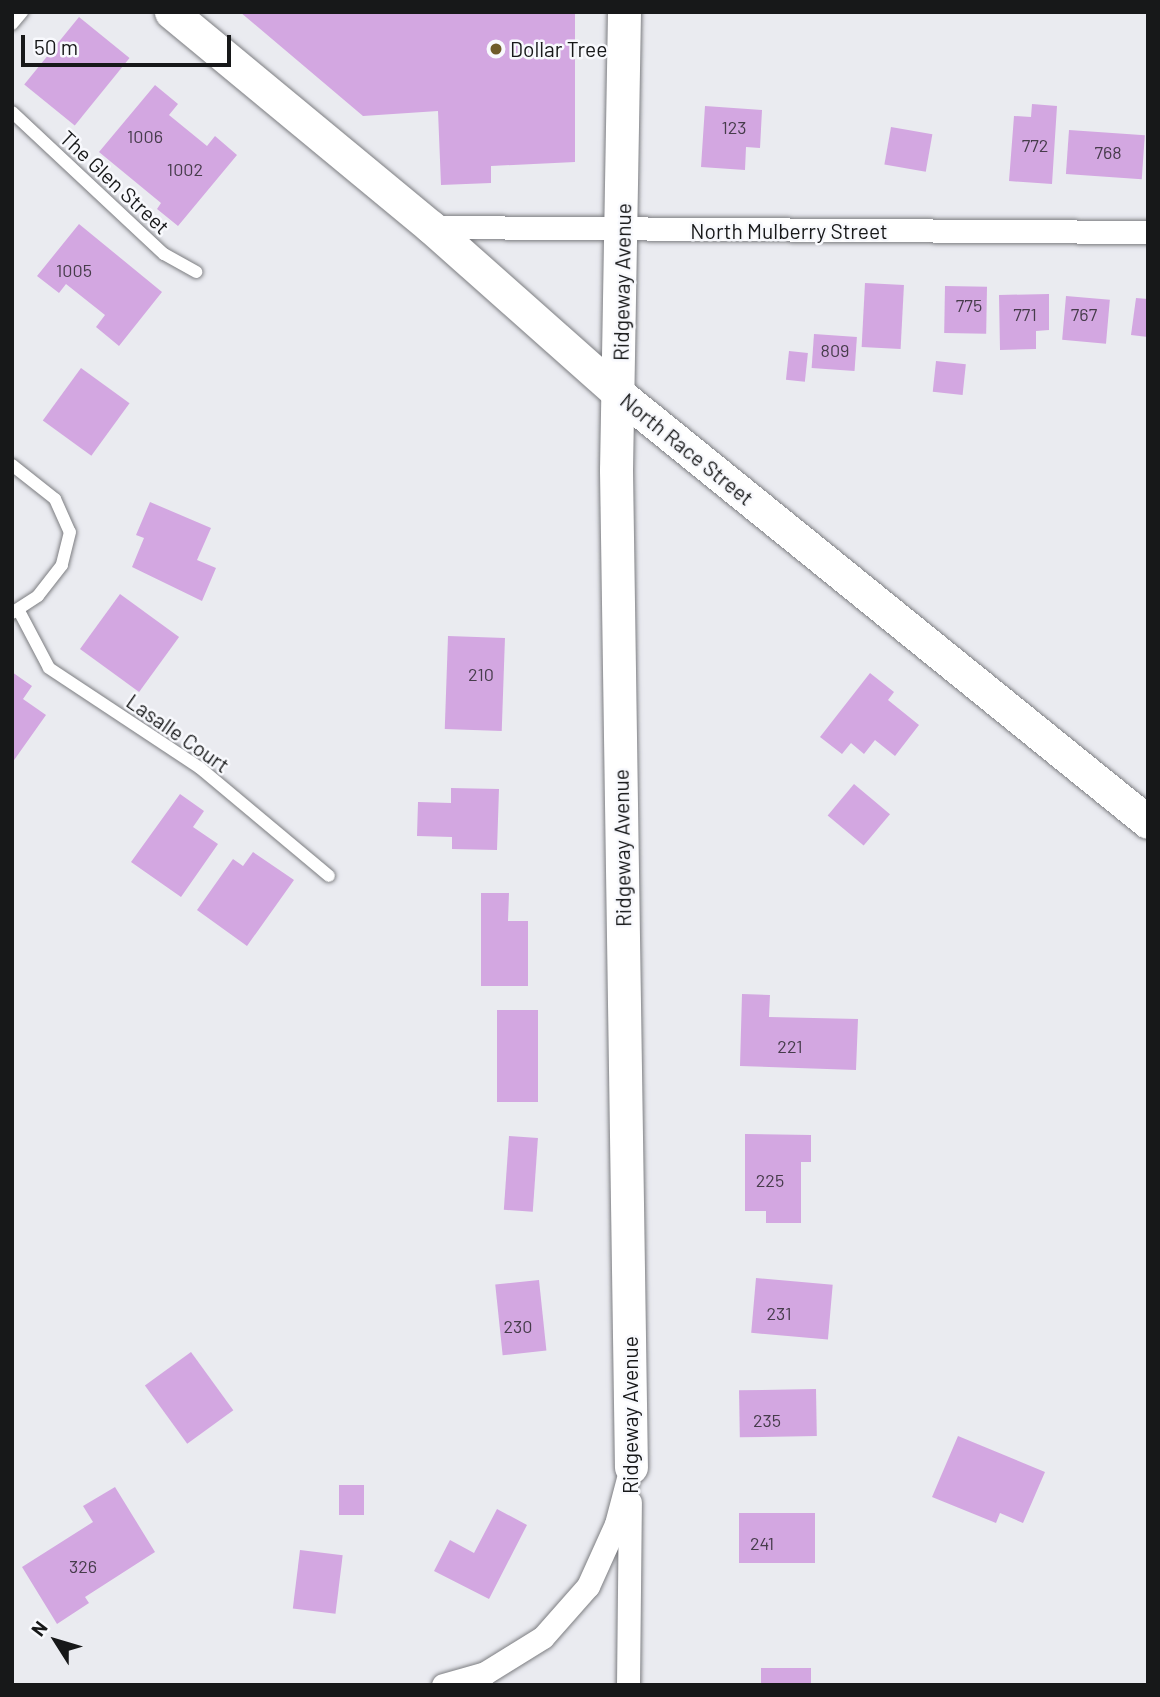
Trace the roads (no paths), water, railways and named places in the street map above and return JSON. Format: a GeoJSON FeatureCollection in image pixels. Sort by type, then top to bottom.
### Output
{"type":"FeatureCollection","features":[{"type":"Feature","properties":{"kind":"street","name":"North Race Street"},"geometry":{"type":"LineString","coordinates":[[172,12],[430,227],[619,394],[1148,822]]}},
{"type":"Feature","properties":{"kind":"street","name":"Ridgeway Avenue"},"geometry":{"type":"LineString","coordinates":[[624,12],[625,229],[619,394],[631,1467],[628,1685]]}},
{"type":"Feature","properties":{"kind":"street","name":"North Mulberry Street"},"geometry":{"type":"LineString","coordinates":[[430,227],[1148,232]]}},
{"type":"Feature","properties":{"kind":"street"},"geometry":{"type":"LineString","coordinates":[[443,1685],[485,1673],[543,1637],[588,1586],[616,1524],[631,1467]]}},
{"type":"Feature","properties":{"kind":"lane"},"geometry":{"type":"LineString","coordinates":[[12,24],[22,12]]}},
{"type":"Feature","properties":{"kind":"lane","name":"The Glen Street"},"geometry":{"type":"LineString","coordinates":[[12,111],[164,254],[196,272]]}},
{"type":"Feature","properties":{"kind":"lane"},"geometry":{"type":"LineString","coordinates":[[12,466],[55,499],[70,532],[62,565],[15,612]]}},
{"type":"Feature","properties":{"kind":"lane","name":"Lasalle Court"},"geometry":{"type":"LineString","coordinates":[[15,612],[49,668],[200,768],[329,876]]}},
{"type":"Feature","properties":{"kind":"place","name":"Dollar Tree"},"geometry":{"type":"Point","coordinates":[496,49]}}]}
